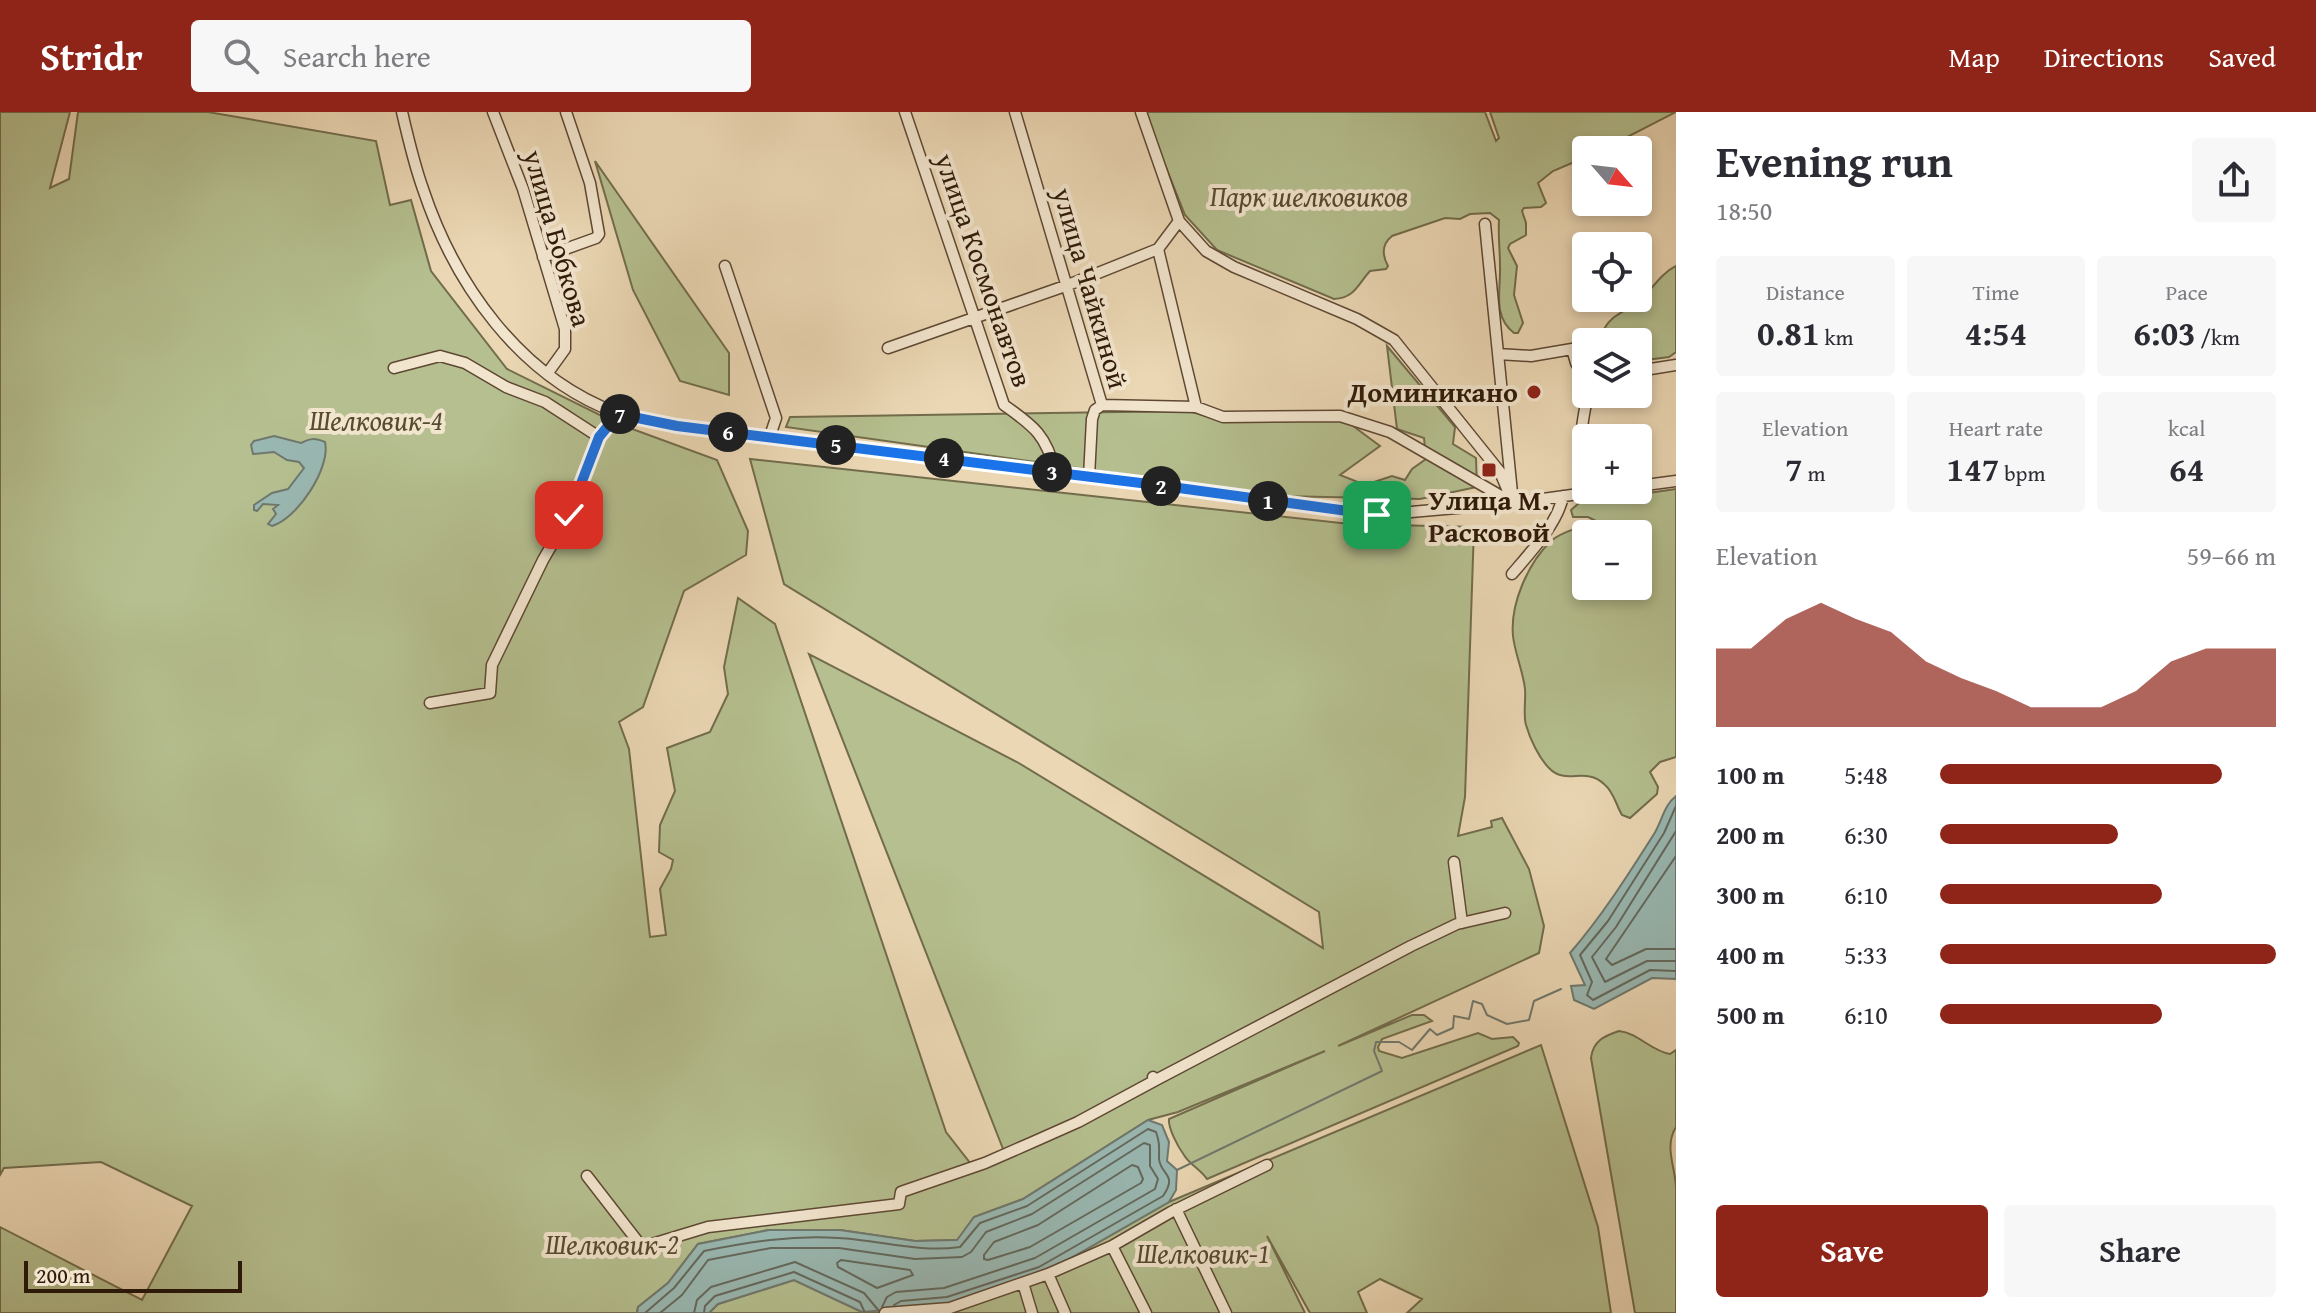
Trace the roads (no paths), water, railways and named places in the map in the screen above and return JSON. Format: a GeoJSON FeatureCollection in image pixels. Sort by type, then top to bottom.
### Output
{"type":"FeatureCollection","features":[{"type":"Feature","properties":{"kind":"street"},"geometry":{"type":"LineString","coordinates":[[402,112],[423,189],[443,238],[478,301],[514,347],[547,374],[579,396],[618,414],[677,426],[1377,515],[1572,495]]}},
{"type":"Feature","properties":{"kind":"street","name":"улица Бобкова"},"geometry":{"type":"LineString","coordinates":[[493,112],[523,189],[565,329],[565,349],[547,374]]}},
{"type":"Feature","properties":{"kind":"street"},"geometry":{"type":"LineString","coordinates":[[543,257],[596,238],[599,234],[590,183],[566,112]]}},
{"type":"Feature","properties":{"kind":"street","name":"улица Космонавтов"},"geometry":{"type":"LineString","coordinates":[[905,112],[1004,405],[1026,420],[1049,447],[1055,472]]}},
{"type":"Feature","properties":{"kind":"street","name":"улица Чайкиной"},"geometry":{"type":"LineString","coordinates":[[1015,112],[1102,405],[1095,410],[1092,419],[1089,477]]}},
{"type":"Feature","properties":{"kind":"street"},"geometry":{"type":"LineString","coordinates":[[1141,112],[1179,221],[1206,251],[1234,267],[1357,319],[1394,340],[1500,472],[1513,503]]}},
{"type":"Feature","properties":{"kind":"street"},"geometry":{"type":"LineString","coordinates":[[888,348],[1068,285],[1158,249],[1179,221]]}},
{"type":"Feature","properties":{"kind":"street"},"geometry":{"type":"LineString","coordinates":[[1485,224],[1513,503]]}},
{"type":"Feature","properties":{"kind":"street"},"geometry":{"type":"LineString","coordinates":[[1158,249],[1196,407]]}},
{"type":"Feature","properties":{"kind":"street"},"geometry":{"type":"LineString","coordinates":[[725,266],[776,418],[770,436]]}},
{"type":"Feature","properties":{"kind":"street"},"geometry":{"type":"LineString","coordinates":[[1498,354],[1531,356],[1572,349]]}},
{"type":"Feature","properties":{"kind":"street"},"geometry":{"type":"LineString","coordinates":[[394,368],[440,356],[465,363],[506,387],[545,402],[599,437]]}},
{"type":"Feature","properties":{"kind":"street"},"geometry":{"type":"LineString","coordinates":[[1652,369],[1676,365]]}},
{"type":"Feature","properties":{"kind":"street"},"geometry":{"type":"LineString","coordinates":[[1102,405],[1196,407],[1223,417],[1340,416],[1390,432],[1513,503]]}},
{"type":"Feature","properties":{"kind":"street"},"geometry":{"type":"LineString","coordinates":[[430,703],[490,693],[492,665],[543,560],[569,515],[599,437],[618,414]]}},
{"type":"Feature","properties":{"kind":"street"},"geometry":{"type":"LineString","coordinates":[[1500,472],[1510,464]]}},
{"type":"Feature","properties":{"kind":"street"},"geometry":{"type":"LineString","coordinates":[[1652,484],[1676,481]]}},
{"type":"Feature","properties":{"kind":"street"},"geometry":{"type":"LineString","coordinates":[[1512,574],[1542,538],[1561,507],[1563,496]]}},
{"type":"Feature","properties":{"kind":"street"},"geometry":{"type":"LineString","coordinates":[[1454,862],[1462,923]]}},
{"type":"Feature","properties":{"kind":"street"},"geometry":{"type":"LineString","coordinates":[[587,1176],[642,1247],[708,1227],[899,1204],[901,1192],[985,1163],[1078,1122],[1153,1079],[1411,946],[1462,923],[1505,913]]}},
{"type":"Feature","properties":{"kind":"street"},"geometry":{"type":"LineString","coordinates":[[887,1313],[957,1310],[1112,1246],[1176,1209],[1267,1165]]}},
{"type":"Feature","properties":{"kind":"street"},"geometry":{"type":"LineString","coordinates":[[1176,1209],[1226,1313]]}},
{"type":"Feature","properties":{"kind":"street"},"geometry":{"type":"LineString","coordinates":[[1112,1246],[1146,1313]]}},
{"type":"Feature","properties":{"kind":"street"},"geometry":{"type":"LineString","coordinates":[[1048,1274],[1065,1313]]}},
{"type":"Feature","properties":{"kind":"street"},"geometry":{"type":"LineString","coordinates":[[1023,1283],[1032,1313]]}},
{"type":"Feature","properties":{"kind":"water"},"geometry":{"type":"Polygon","coordinates":[[[274,436],[301,443],[313,439],[325,442],[325,453],[323,465],[310,491],[292,514],[272,526],[268,524],[276,514],[273,509],[278,505],[263,504],[257,511],[254,505],[272,493],[288,489],[304,468],[299,462],[287,460],[274,452],[253,454],[251,445],[254,441],[274,436]]]}},
{"type":"Feature","properties":{"kind":"water"},"geometry":{"type":"Polygon","coordinates":[[[1676,796],[1676,979],[1652,978],[1594,1009],[1574,1000],[1571,986],[1585,985],[1570,953],[1614,895],[1676,796]]]}},
{"type":"Feature","properties":{"kind":"water"},"geometry":{"type":"Polygon","coordinates":[[[1148,1120],[1162,1125],[1169,1142],[1167,1161],[1177,1170],[1176,1190],[1169,1202],[1043,1274],[948,1305],[862,1312],[794,1280],[718,1304],[709,1313],[637,1313],[638,1307],[668,1283],[698,1244],[769,1230],[840,1230],[915,1241],[957,1240],[974,1217],[1023,1199],[1148,1120]]]}},
{"type":"Feature","properties":{"kind":"waterway"},"geometry":{"type":"LineString","coordinates":[[1177,1170],[1382,1071],[1374,1051],[1376,1042],[1399,1042],[1412,1050],[1430,1029],[1437,1035],[1453,1028],[1454,1016],[1469,1019],[1473,1001],[1482,1004],[1487,1015],[1507,1024],[1529,1020],[1534,1001],[1561,989]]}},
{"type":"Feature","properties":{"kind":"place","name":"Доминикано"},"geometry":{"type":"Point","coordinates":[1534,392]}},
{"type":"Feature","properties":{"kind":"place","name":"Улица М. Расковой"},"geometry":{"type":"Point","coordinates":[1489,470]}},
{"type":"Feature","properties":{"kind":"park label","name":"Парк шелковиков"},"geometry":{"type":"Point","coordinates":[1309,196]}},
{"type":"Feature","properties":{"kind":"park label","name":"Шелковик-4"},"geometry":{"type":"Point","coordinates":[376,420]}},
{"type":"Feature","properties":{"kind":"park label","name":"Шелковик-2"},"geometry":{"type":"Point","coordinates":[612,1244]}},
{"type":"Feature","properties":{"kind":"park label","name":"Шелковик-1"},"geometry":{"type":"Point","coordinates":[1203,1253]}}]}
